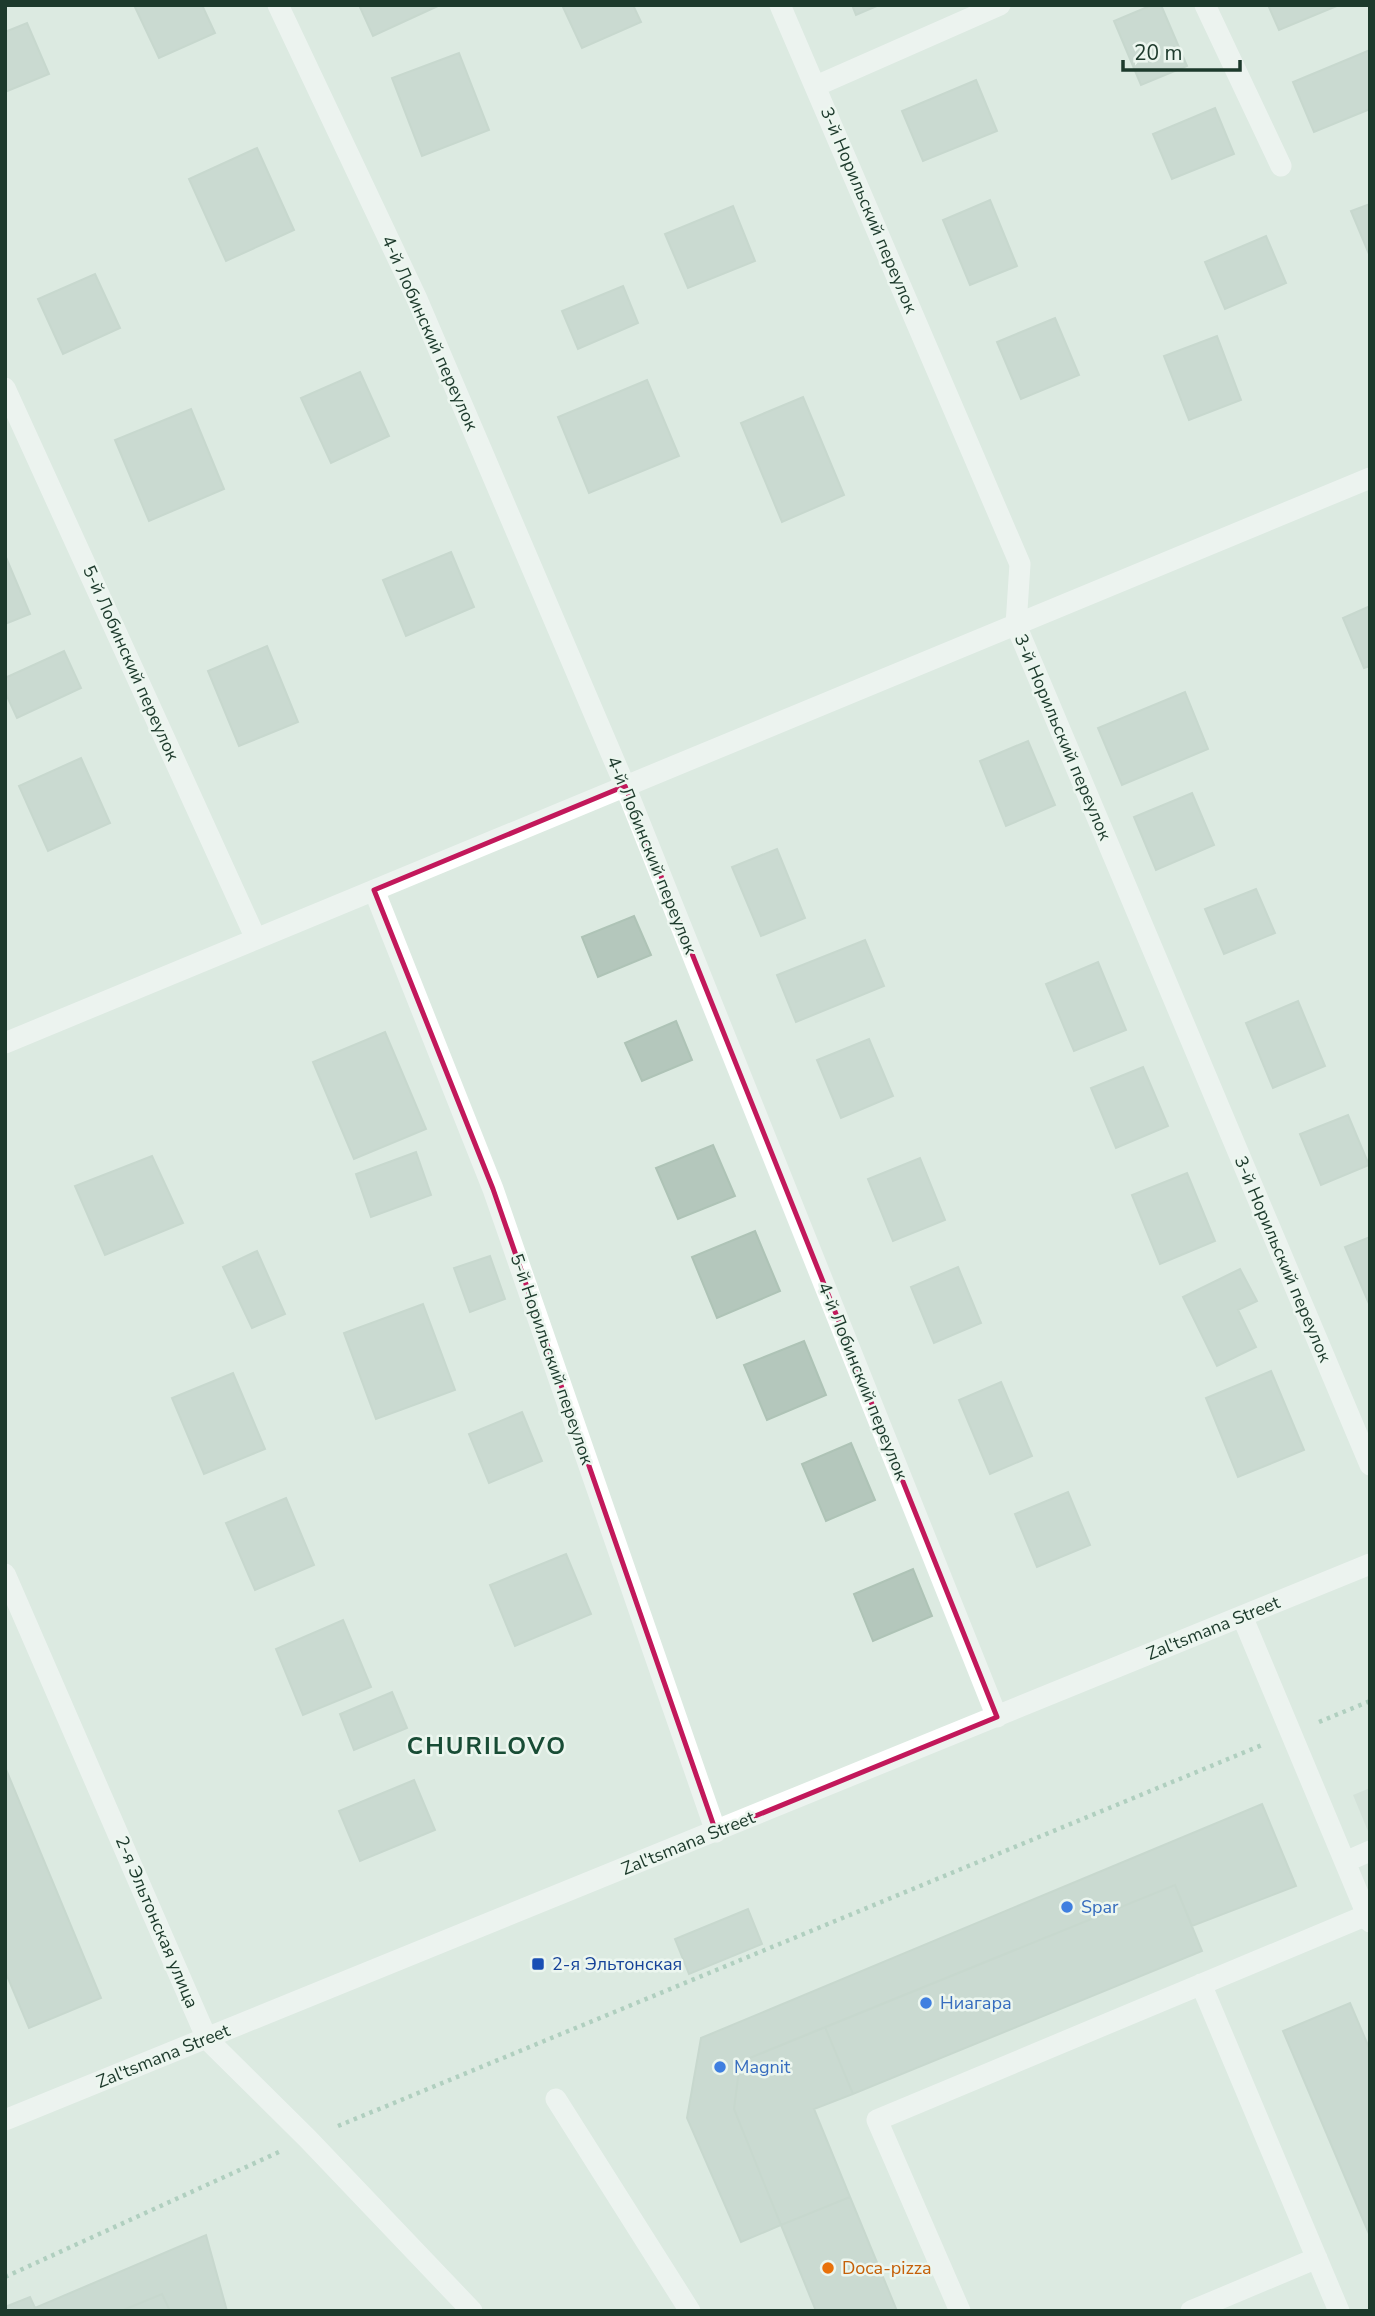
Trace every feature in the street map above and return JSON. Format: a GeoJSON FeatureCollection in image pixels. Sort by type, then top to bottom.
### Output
{"type":"FeatureCollection","features":[{"type":"Feature","properties":{"kind":"street","name":"4-й Лобинский переулок"},"geometry":{"type":"LineString","coordinates":[[278,5],[417,299],[625,786],[997,1717]]}},
{"type":"Feature","properties":{"kind":"street","name":"3-й Норильский переулок"},"geometry":{"type":"LineString","coordinates":[[780,5],[1020,564],[1016,625],[1370,1465]]}},
{"type":"Feature","properties":{"kind":"street"},"geometry":{"type":"LineString","coordinates":[[816,86],[1000,5]]}},
{"type":"Feature","properties":{"kind":"street"},"geometry":{"type":"LineString","coordinates":[[1205,5],[1280,166]]}},
{"type":"Feature","properties":{"kind":"street","name":"5-й Лобинский переулок"},"geometry":{"type":"LineString","coordinates":[[5,388],[256,939]]}},
{"type":"Feature","properties":{"kind":"street"},"geometry":{"type":"LineString","coordinates":[[5,1043],[1370,478]]}},
{"type":"Feature","properties":{"kind":"street","name":"5-й Норильский переулок"},"geometry":{"type":"LineString","coordinates":[[374,890],[493,1189],[716,1832]]}},
{"type":"Feature","properties":{"kind":"street","name":"Zal'tsmana Street"},"geometry":{"type":"LineString","coordinates":[[5,2120],[1370,1564]]}},
{"type":"Feature","properties":{"kind":"street","name":"2-я Эльтонская улица"},"geometry":{"type":"LineString","coordinates":[[5,1574],[207,2039],[308,2138],[471,2311]]}},
{"type":"Feature","properties":{"kind":"street"},"geometry":{"type":"LineString","coordinates":[[960,2311],[877,2120],[1201,1984],[1368,1919],[1242,1616]]}},
{"type":"Feature","properties":{"kind":"street"},"geometry":{"type":"LineString","coordinates":[[1345,1862],[1370,1851]]}},
{"type":"Feature","properties":{"kind":"street"},"geometry":{"type":"LineString","coordinates":[[1201,1984],[1339,2311]]}},
{"type":"Feature","properties":{"kind":"street"},"geometry":{"type":"LineString","coordinates":[[556,2099],[690,2311]]}},
{"type":"Feature","properties":{"kind":"street"},"geometry":{"type":"LineString","coordinates":[[1191,2311],[1317,2259]]}},
{"type":"Feature","properties":{"kind":"path"},"geometry":{"type":"LineString","coordinates":[[5,2277],[308,2138],[1370,1701]]}},
{"type":"Feature","properties":{"kind":"highlighted area"},"geometry":{"type":"Polygon","coordinates":[[[625,786],[997,1717],[716,1832],[493,1189],[374,890],[625,786]]]}},
{"type":"Feature","properties":{"kind":"shaded area"},"geometry":{"type":"Polygon","coordinates":[[[1370,1788],[1370,1836],[1353,1795],[1370,1788]]]}},
{"type":"Feature","properties":{"kind":"building"},"geometry":{"type":"Polygon","coordinates":[[[134,5],[202,5],[215,33],[159,58],[134,5]]]}},
{"type":"Feature","properties":{"kind":"building"},"geometry":{"type":"Polygon","coordinates":[[[359,5],[440,5],[373,36],[359,5]]]}},
{"type":"Feature","properties":{"kind":"building"},"geometry":{"type":"Polygon","coordinates":[[[562,5],[633,5],[641,22],[582,48],[562,5]]]}},
{"type":"Feature","properties":{"kind":"building"},"geometry":{"type":"Polygon","coordinates":[[[852,5],[879,5],[856,15],[852,5]]]}},
{"type":"Feature","properties":{"kind":"building"},"geometry":{"type":"Polygon","coordinates":[[[1152,5],[1161,5],[1187,66],[1141,85],[1114,21],[1152,5]]]}},
{"type":"Feature","properties":{"kind":"building"},"geometry":{"type":"Polygon","coordinates":[[[1268,5],[1339,5],[1279,30],[1268,5]]]}},
{"type":"Feature","properties":{"kind":"building"},"geometry":{"type":"Polygon","coordinates":[[[27,23],[49,74],[5,92],[5,32],[27,23]]]}},
{"type":"Feature","properties":{"kind":"building"},"geometry":{"type":"Polygon","coordinates":[[[1370,50],[1370,109],[1314,132],[1293,82],[1370,50]]]}},
{"type":"Feature","properties":{"kind":"building"},"geometry":{"type":"Polygon","coordinates":[[[459,53],[489,130],[422,156],[392,78],[459,53]]]}},
{"type":"Feature","properties":{"kind":"building"},"geometry":{"type":"Polygon","coordinates":[[[976,80],[997,131],[923,161],[902,111],[976,80]]]}},
{"type":"Feature","properties":{"kind":"building"},"geometry":{"type":"Polygon","coordinates":[[[1215,108],[1234,154],[1172,179],[1153,134],[1215,108]]]}},
{"type":"Feature","properties":{"kind":"building"},"geometry":{"type":"Polygon","coordinates":[[[257,148],[294,230],[226,261],[189,179],[257,148]]]}},
{"type":"Feature","properties":{"kind":"building"},"geometry":{"type":"Polygon","coordinates":[[[990,200],[1017,266],[970,285],[943,220],[990,200]]]}},
{"type":"Feature","properties":{"kind":"building"},"geometry":{"type":"Polygon","coordinates":[[[1370,204],[1370,254],[1369,254],[1351,211],[1370,204]]]}},
{"type":"Feature","properties":{"kind":"building"},"geometry":{"type":"Polygon","coordinates":[[[733,206],[755,261],[688,288],[665,234],[733,206]]]}},
{"type":"Feature","properties":{"kind":"building"},"geometry":{"type":"Polygon","coordinates":[[[1266,236],[1286,283],[1225,309],[1205,262],[1266,236]]]}},
{"type":"Feature","properties":{"kind":"building"},"geometry":{"type":"Polygon","coordinates":[[[95,274],[120,328],[63,354],[38,299],[95,274]]]}},
{"type":"Feature","properties":{"kind":"building"},"geometry":{"type":"Polygon","coordinates":[[[623,286],[638,323],[578,349],[562,311],[623,286]]]}},
{"type":"Feature","properties":{"kind":"building"},"geometry":{"type":"Polygon","coordinates":[[[1055,318],[1079,375],[1021,399],[997,342],[1055,318]]]}},
{"type":"Feature","properties":{"kind":"building"},"geometry":{"type":"Polygon","coordinates":[[[1217,336],[1241,400],[1189,420],[1164,356],[1217,336]]]}},
{"type":"Feature","properties":{"kind":"building"},"geometry":{"type":"Polygon","coordinates":[[[360,372],[389,436],[331,463],[301,398],[360,372]]]}},
{"type":"Feature","properties":{"kind":"building"},"geometry":{"type":"Polygon","coordinates":[[[647,380],[679,456],[589,493],[558,417],[647,380]]]}},
{"type":"Feature","properties":{"kind":"building"},"geometry":{"type":"Polygon","coordinates":[[[803,397],[844,495],[782,522],[741,423],[803,397]]]}},
{"type":"Feature","properties":{"kind":"building"},"geometry":{"type":"Polygon","coordinates":[[[191,409],[224,489],[149,521],[115,440],[191,409]]]}},
{"type":"Feature","properties":{"kind":"building"},"geometry":{"type":"Polygon","coordinates":[[[451,552],[474,607],[406,636],[383,580],[451,552]]]}},
{"type":"Feature","properties":{"kind":"building"},"geometry":{"type":"Polygon","coordinates":[[[5,555],[30,614],[5,624],[5,555]]]}},
{"type":"Feature","properties":{"kind":"building"},"geometry":{"type":"Polygon","coordinates":[[[1370,606],[1370,666],[1364,668],[1343,618],[1370,606]]]}},
{"type":"Feature","properties":{"kind":"building"},"geometry":{"type":"Polygon","coordinates":[[[267,646],[298,722],[239,746],[208,671],[267,646]]]}},
{"type":"Feature","properties":{"kind":"building"},"geometry":{"type":"Polygon","coordinates":[[[64,651],[81,688],[17,718],[5,692],[5,678],[64,651]]]}},
{"type":"Feature","properties":{"kind":"building"},"geometry":{"type":"Polygon","coordinates":[[[1185,692],[1208,749],[1122,785],[1098,728],[1185,692]]]}},
{"type":"Feature","properties":{"kind":"building"},"geometry":{"type":"Polygon","coordinates":[[[1028,741],[1055,805],[1006,826],[980,761],[1028,741]]]}},
{"type":"Feature","properties":{"kind":"building"},"geometry":{"type":"Polygon","coordinates":[[[81,758],[110,823],[48,851],[19,786],[81,758]]]}},
{"type":"Feature","properties":{"kind":"building"},"geometry":{"type":"Polygon","coordinates":[[[1192,793],[1214,845],[1156,870],[1134,817],[1192,793]]]}},
{"type":"Feature","properties":{"kind":"building"},"geometry":{"type":"Polygon","coordinates":[[[777,849],[805,918],[761,936],[732,867],[777,849]]]}},
{"type":"Feature","properties":{"kind":"building"},"geometry":{"type":"Polygon","coordinates":[[[1256,889],[1275,933],[1224,954],[1205,909],[1256,889]]]}},
{"type":"Feature","properties":{"kind":"building"},"geometry":{"type":"Polygon","coordinates":[[[634,916],[651,955],[598,977],[582,937],[634,916]]]}},
{"type":"Feature","properties":{"kind":"building"},"geometry":{"type":"Polygon","coordinates":[[[865,940],[884,986],[796,1022],[777,975],[865,940]]]}},
{"type":"Feature","properties":{"kind":"building"},"geometry":{"type":"Polygon","coordinates":[[[1098,962],[1126,1030],[1074,1051],[1046,984],[1098,962]]]}},
{"type":"Feature","properties":{"kind":"building"},"geometry":{"type":"Polygon","coordinates":[[[1298,1001],[1325,1066],[1273,1088],[1246,1023],[1298,1001]]]}},
{"type":"Feature","properties":{"kind":"building"},"geometry":{"type":"Polygon","coordinates":[[[676,1021],[692,1060],[642,1081],[625,1043],[676,1021]]]}},
{"type":"Feature","properties":{"kind":"building"},"geometry":{"type":"Polygon","coordinates":[[[385,1032],[426,1129],[354,1159],[313,1062],[385,1032]]]}},
{"type":"Feature","properties":{"kind":"building"},"geometry":{"type":"Polygon","coordinates":[[[869,1039],[893,1096],[841,1118],[817,1060],[869,1039]]]}},
{"type":"Feature","properties":{"kind":"building"},"geometry":{"type":"Polygon","coordinates":[[[1143,1067],[1168,1126],[1116,1148],[1091,1088],[1143,1067]]]}},
{"type":"Feature","properties":{"kind":"building"},"geometry":{"type":"Polygon","coordinates":[[[1348,1115],[1369,1165],[1321,1185],[1300,1134],[1348,1115]]]}},
{"type":"Feature","properties":{"kind":"building"},"geometry":{"type":"Polygon","coordinates":[[[713,1145],[735,1196],[678,1219],[656,1168],[713,1145]]]}},
{"type":"Feature","properties":{"kind":"building"},"geometry":{"type":"Polygon","coordinates":[[[416,1152],[431,1195],[371,1217],[356,1174],[416,1152]]]}},
{"type":"Feature","properties":{"kind":"building"},"geometry":{"type":"Polygon","coordinates":[[[152,1156],[183,1223],[105,1255],[75,1186],[152,1156]]]}},
{"type":"Feature","properties":{"kind":"building"},"geometry":{"type":"Polygon","coordinates":[[[920,1158],[945,1220],[893,1241],[868,1179],[920,1158]]]}},
{"type":"Feature","properties":{"kind":"building"},"geometry":{"type":"Polygon","coordinates":[[[1187,1173],[1215,1241],[1160,1264],[1132,1195],[1187,1173]]]}},
{"type":"Feature","properties":{"kind":"building"},"geometry":{"type":"Polygon","coordinates":[[[755,1231],[780,1291],[717,1318],[692,1257],[755,1231]]]}},
{"type":"Feature","properties":{"kind":"building"},"geometry":{"type":"Polygon","coordinates":[[[1370,1237],[1370,1306],[1345,1247],[1370,1237]]]}},
{"type":"Feature","properties":{"kind":"building"},"geometry":{"type":"Polygon","coordinates":[[[257,1251],[285,1314],[252,1328],[223,1267],[257,1251]]]}},
{"type":"Feature","properties":{"kind":"building"},"geometry":{"type":"Polygon","coordinates":[[[490,1256],[505,1299],[470,1312],[454,1268],[490,1256]]]}},
{"type":"Feature","properties":{"kind":"building"},"geometry":{"type":"Polygon","coordinates":[[[958,1267],[981,1323],[934,1343],[911,1287],[958,1267]]]}},
{"type":"Feature","properties":{"kind":"building"},"geometry":{"type":"Polygon","coordinates":[[[1240,1269],[1257,1301],[1238,1310],[1256,1347],[1217,1366],[1183,1297],[1240,1269]]]}},
{"type":"Feature","properties":{"kind":"building"},"geometry":{"type":"Polygon","coordinates":[[[423,1304],[455,1390],[376,1419],[344,1333],[423,1304]]]}},
{"type":"Feature","properties":{"kind":"building"},"geometry":{"type":"Polygon","coordinates":[[[804,1341],[826,1395],[767,1420],[744,1365],[804,1341]]]}},
{"type":"Feature","properties":{"kind":"building"},"geometry":{"type":"Polygon","coordinates":[[[1271,1371],[1304,1450],[1238,1477],[1206,1398],[1271,1371]]]}},
{"type":"Feature","properties":{"kind":"building"},"geometry":{"type":"Polygon","coordinates":[[[233,1373],[265,1449],[204,1474],[172,1398],[233,1373]]]}},
{"type":"Feature","properties":{"kind":"building"},"geometry":{"type":"Polygon","coordinates":[[[1001,1382],[1032,1456],[990,1474],[959,1400],[1001,1382]]]}},
{"type":"Feature","properties":{"kind":"building"},"geometry":{"type":"Polygon","coordinates":[[[522,1412],[542,1461],[489,1483],[469,1434],[522,1412]]]}},
{"type":"Feature","properties":{"kind":"building"},"geometry":{"type":"Polygon","coordinates":[[[851,1443],[875,1500],[826,1521],[802,1464],[851,1443]]]}},
{"type":"Feature","properties":{"kind":"building"},"geometry":{"type":"Polygon","coordinates":[[[1068,1492],[1090,1545],[1037,1567],[1015,1514],[1068,1492]]]}},
{"type":"Feature","properties":{"kind":"building"},"geometry":{"type":"Polygon","coordinates":[[[286,1498],[314,1565],[255,1590],[226,1523],[286,1498]]]}},
{"type":"Feature","properties":{"kind":"building"},"geometry":{"type":"Polygon","coordinates":[[[566,1554],[591,1614],[515,1646],[490,1585],[566,1554]]]}},
{"type":"Feature","properties":{"kind":"building"},"geometry":{"type":"Polygon","coordinates":[[[913,1569],[932,1616],[873,1641],[854,1594],[913,1569]]]}},
{"type":"Feature","properties":{"kind":"building"},"geometry":{"type":"Polygon","coordinates":[[[343,1620],[371,1687],[303,1715],[276,1649],[343,1620]]]}},
{"type":"Feature","properties":{"kind":"building"},"geometry":{"type":"Polygon","coordinates":[[[392,1692],[407,1728],[354,1750],[340,1714],[392,1692]]]}},
{"type":"Feature","properties":{"kind":"building"},"geometry":{"type":"Polygon","coordinates":[[[5,1767],[101,1998],[29,2028],[5,1971],[5,1767]]]}},
{"type":"Feature","properties":{"kind":"building"},"geometry":{"type":"Polygon","coordinates":[[[414,1780],[435,1830],[360,1861],[339,1811],[414,1780]]]}},
{"type":"Feature","properties":{"kind":"building"},"geometry":{"type":"Polygon","coordinates":[[[1262,1804],[1296,1886],[1192,1926],[1175,1885],[740,2062],[734,2109],[781,2225],[741,2242],[687,2118],[701,2038],[1262,1804]]]}},
{"type":"Feature","properties":{"kind":"building"},"geometry":{"type":"Polygon","coordinates":[[[1175,1885],[1202,1951],[853,2094],[825,2027],[1175,1885]]]}},
{"type":"Feature","properties":{"kind":"building"},"geometry":{"type":"Polygon","coordinates":[[[748,1909],[762,1944],[689,1974],[675,1939],[748,1909]]]}},
{"type":"Feature","properties":{"kind":"building"},"geometry":{"type":"Polygon","coordinates":[[[1350,2003],[1370,2050],[1370,2236],[1283,2031],[1350,2003]]]}},
{"type":"Feature","properties":{"kind":"building"},"geometry":{"type":"Polygon","coordinates":[[[825,2027],[853,2094],[814,2109],[850,2197],[781,2225],[734,2109],[740,2062],[825,2027]]]}},
{"type":"Feature","properties":{"kind":"building"},"geometry":{"type":"Polygon","coordinates":[[[850,2197],[897,2311],[816,2311],[781,2225],[850,2197]]]}},
{"type":"Feature","properties":{"kind":"building"},"geometry":{"type":"Polygon","coordinates":[[[206,2235],[227,2311],[170,2311],[162,2294],[121,2311],[5,2311],[5,2307],[30,2297],[35,2308],[206,2235]]]}},
{"type":"Feature","properties":{"kind":"building"},"geometry":{"type":"Polygon","coordinates":[[[162,2294],[170,2311],[121,2311],[162,2294]]]}},
{"type":"Feature","properties":{"kind":"place","name":"Spar"},"geometry":{"type":"Point","coordinates":[1067,1907]}},
{"type":"Feature","properties":{"kind":"place","name":"2-я Эльтонская"},"geometry":{"type":"Point","coordinates":[538,1964]}},
{"type":"Feature","properties":{"kind":"place","name":"Ниагара"},"geometry":{"type":"Point","coordinates":[926,2003]}},
{"type":"Feature","properties":{"kind":"place","name":"Magnit"},"geometry":{"type":"Point","coordinates":[720,2067]}},
{"type":"Feature","properties":{"kind":"place","name":"Doca-pizza"},"geometry":{"type":"Point","coordinates":[828,2268]}},
{"type":"Feature","properties":{"kind":"district","name":"CHURILOVO"},"geometry":{"type":"Point","coordinates":[487,1746]}}]}
